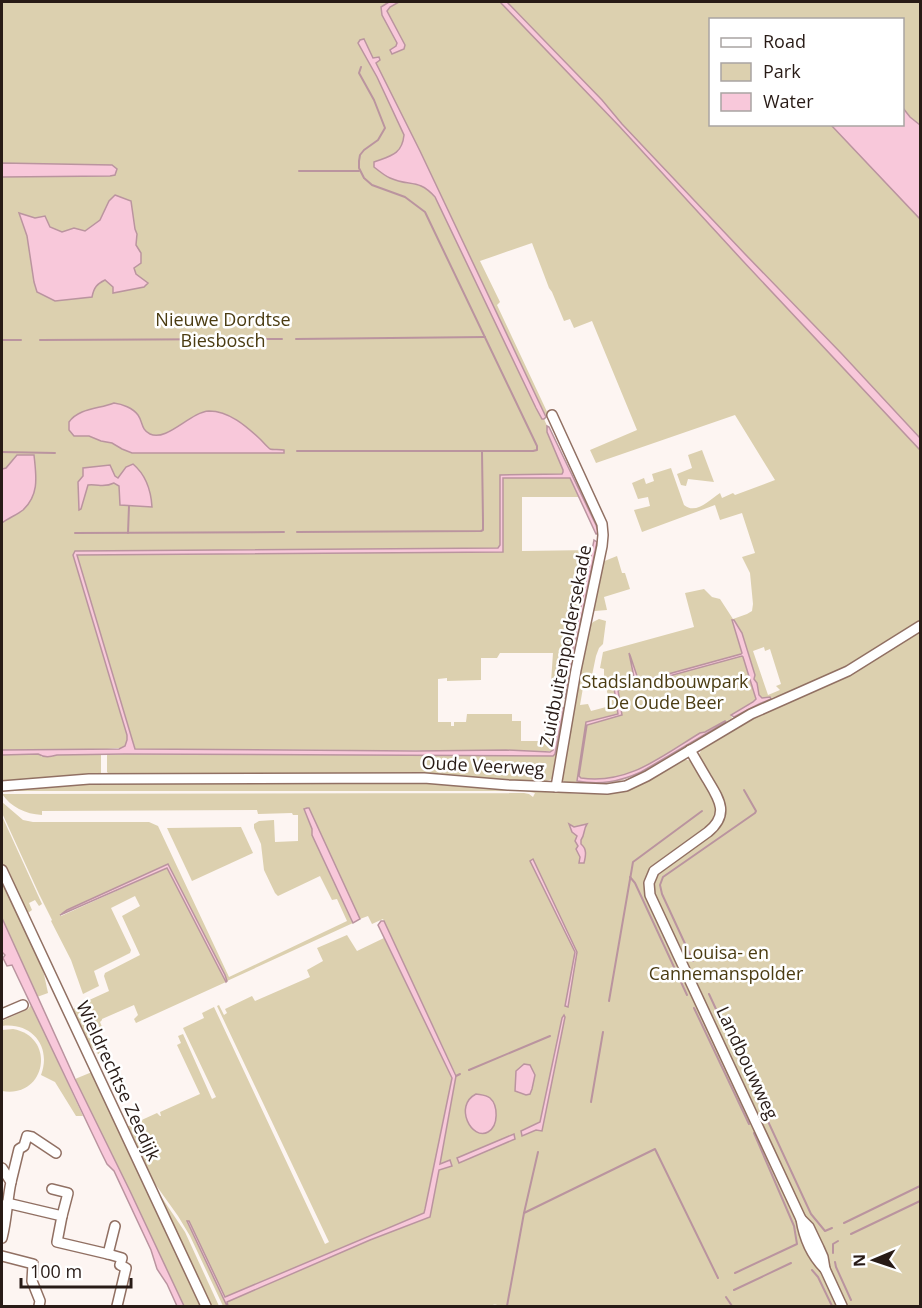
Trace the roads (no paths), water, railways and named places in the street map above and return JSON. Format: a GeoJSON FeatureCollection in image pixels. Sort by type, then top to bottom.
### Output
{"type":"FeatureCollection","features":[{"type":"Feature","properties":{"kind":"street","name":"Zuidbuitenpoldersekade"},"geometry":{"type":"LineString","coordinates":[[552,415],[602,524],[603,532],[556,787]]}},
{"type":"Feature","properties":{"kind":"street","name":"Oude Veerweg"},"geometry":{"type":"LineString","coordinates":[[2,786],[89,779],[424,778],[599,790],[626,786],[647,776],[751,714],[848,671],[921,626]]}},
{"type":"Feature","properties":{"kind":"street","name":"Landbouwweg"},"geometry":{"type":"LineString","coordinates":[[690,750],[719,799],[720,817],[716,825],[708,832],[654,871],[650,880],[649,892],[801,1219],[809,1227],[824,1257],[825,1269],[842,1306]]}},
{"type":"Feature","properties":{"kind":"street","name":"Wieldrechtse Zeedijk"},"geometry":{"type":"LineString","coordinates":[[2,870],[206,1306]]}},
{"type":"Feature","properties":{"kind":"street"},"geometry":{"type":"LineString","coordinates":[[2,1014],[23,1005]]}},
{"type":"Feature","properties":{"kind":"street"},"geometry":{"type":"LineString","coordinates":[[2,1238],[19,1149],[24,1146],[27,1136],[56,1153]]}},
{"type":"Feature","properties":{"kind":"street"},"geometry":{"type":"LineString","coordinates":[[2,1168],[11,1182]]}},
{"type":"Feature","properties":{"kind":"street"},"geometry":{"type":"LineString","coordinates":[[52,1190],[68,1193],[57,1242],[122,1258],[120,1265],[126,1268],[117,1306]]}},
{"type":"Feature","properties":{"kind":"street"},"geometry":{"type":"LineString","coordinates":[[7,1203],[62,1216]]}},
{"type":"Feature","properties":{"kind":"street"},"geometry":{"type":"LineString","coordinates":[[108,1254],[115,1226]]}},
{"type":"Feature","properties":{"kind":"street"},"geometry":{"type":"LineString","coordinates":[[2,1256],[33,1264],[32,1281],[40,1301],[39,1306]]}},
{"type":"Feature","properties":{"kind":"water"},"geometry":{"type":"Polygon","coordinates":[[[389,2],[399,2],[387,11],[405,45],[404,49],[392,54],[390,50],[397,43],[382,15],[381,7],[389,2]]]}},
{"type":"Feature","properties":{"kind":"water"},"geometry":{"type":"Polygon","coordinates":[[[500,2],[507,2],[841,353],[920,438],[920,450],[620,127],[500,2]]]}},
{"type":"Feature","properties":{"kind":"water"},"geometry":{"type":"Polygon","coordinates":[[[364,39],[373,58],[379,57],[380,60],[376,63],[546,417],[544,419],[536,408],[435,197],[424,187],[397,181],[374,167],[374,162],[398,151],[404,135],[358,43],[364,39]]]}},
{"type":"Feature","properties":{"kind":"water"},"geometry":{"type":"Polygon","coordinates":[[[904,109],[920,125],[920,219],[832,126],[904,126],[904,109]]]}},
{"type":"Feature","properties":{"kind":"water"},"geometry":{"type":"Polygon","coordinates":[[[2,163],[112,165],[117,169],[115,175],[110,176],[2,177],[2,163]]]}},
{"type":"Feature","properties":{"kind":"water"},"geometry":{"type":"Polygon","coordinates":[[[115,195],[131,201],[137,234],[136,245],[141,253],[141,263],[134,268],[136,274],[148,283],[144,287],[113,293],[113,287],[105,280],[96,286],[92,297],[55,301],[37,292],[27,236],[19,213],[35,218],[45,216],[50,227],[62,232],[74,228],[85,231],[100,220],[109,201],[115,195]]]}},
{"type":"Feature","properties":{"kind":"water"},"geometry":{"type":"Polygon","coordinates":[[[114,403],[133,410],[140,418],[145,430],[157,435],[171,431],[194,416],[209,411],[230,416],[243,424],[270,449],[284,450],[284,453],[132,453],[112,443],[89,436],[74,436],[69,430],[69,422],[78,414],[114,403]]]}},
{"type":"Feature","properties":{"kind":"water"},"geometry":{"type":"Polygon","coordinates":[[[547,426],[596,525],[597,534],[570,478],[503,478],[503,552],[77,555],[135,749],[550,752],[553,750],[562,707],[564,708],[553,756],[125,754],[48,757],[38,754],[2,755],[2,750],[119,749],[125,746],[127,735],[73,555],[75,551],[498,548],[500,545],[500,475],[562,474],[563,472],[547,432],[547,426]]]}},
{"type":"Feature","properties":{"kind":"water"},"geometry":{"type":"Polygon","coordinates":[[[17,455],[34,455],[36,484],[32,497],[23,510],[2,523],[2,469],[6,468],[17,455]]]}},
{"type":"Feature","properties":{"kind":"water"},"geometry":{"type":"Polygon","coordinates":[[[133,464],[147,483],[152,507],[120,505],[119,486],[114,483],[104,486],[88,485],[79,510],[78,482],[83,476],[83,468],[110,465],[118,478],[126,467],[133,464]]]}},
{"type":"Feature","properties":{"kind":"water"},"geometry":{"type":"Polygon","coordinates":[[[594,540],[597,542],[565,698],[563,698],[594,540]]]}},
{"type":"Feature","properties":{"kind":"water"},"geometry":{"type":"Polygon","coordinates":[[[732,620],[742,633],[759,695],[762,698],[770,697],[771,699],[734,717],[731,715],[756,699],[742,656],[618,690],[622,715],[587,725],[579,776],[581,778],[598,779],[629,773],[644,767],[700,733],[726,722],[641,772],[602,783],[577,781],[586,722],[618,714],[614,688],[635,682],[629,653],[639,682],[741,654],[732,620]]]}},
{"type":"Feature","properties":{"kind":"water"},"geometry":{"type":"Polygon","coordinates":[[[309,808],[360,919],[353,923],[312,835],[304,809],[309,808]]]}},
{"type":"Feature","properties":{"kind":"water"},"geometry":{"type":"Polygon","coordinates":[[[569,824],[574,827],[587,824],[581,840],[586,852],[584,863],[579,863],[580,857],[576,849],[578,846],[575,841],[577,836],[572,832],[569,824]]]}},
{"type":"Feature","properties":{"kind":"water"},"geometry":{"type":"Polygon","coordinates":[[[533,859],[577,952],[568,1007],[565,1006],[575,952],[530,861],[533,859]]]}},
{"type":"Feature","properties":{"kind":"water"},"geometry":{"type":"Polygon","coordinates":[[[168,864],[225,975],[226,982],[167,868],[60,915],[168,864]]]}},
{"type":"Feature","properties":{"kind":"water"},"geometry":{"type":"Polygon","coordinates":[[[2,918],[75,1079],[184,1306],[177,1306],[157,1269],[151,1250],[114,1171],[102,1154],[12,965],[7,966],[3,958],[5,955],[2,952],[2,918]]]}},
{"type":"Feature","properties":{"kind":"water"},"geometry":{"type":"Polygon","coordinates":[[[384,921],[456,1076],[440,1164],[450,1160],[452,1166],[439,1170],[430,1217],[370,1240],[227,1302],[227,1306],[187,1221],[225,1297],[424,1213],[452,1078],[378,925],[384,921]]]}},
{"type":"Feature","properties":{"kind":"water"},"geometry":{"type":"Polygon","coordinates":[[[564,1015],[542,1131],[536,1130],[522,1136],[521,1131],[540,1122],[564,1015]]]}},
{"type":"Feature","properties":{"kind":"water"},"geometry":{"type":"Polygon","coordinates":[[[524,1064],[530,1065],[535,1075],[530,1094],[526,1095],[515,1091],[516,1071],[524,1064]]]}},
{"type":"Feature","properties":{"kind":"water"},"geometry":{"type":"Polygon","coordinates":[[[476,1094],[490,1098],[495,1105],[496,1120],[488,1132],[476,1132],[467,1121],[466,1106],[469,1099],[476,1094]]]}},
{"type":"Feature","properties":{"kind":"water"},"geometry":{"type":"Polygon","coordinates":[[[514,1134],[515,1139],[459,1163],[457,1158],[514,1134]]]}},
{"type":"Feature","properties":{"kind":"waterway"},"geometry":{"type":"LineString","coordinates":[[297,451],[537,450],[425,212],[405,197],[372,185],[364,178],[359,168],[360,155],[378,140],[385,128],[374,100],[359,73],[361,67]]}},
{"type":"Feature","properties":{"kind":"waterway"},"geometry":{"type":"LineString","coordinates":[[299,171],[359,171]]}},
{"type":"Feature","properties":{"kind":"waterway"},"geometry":{"type":"LineString","coordinates":[[296,339],[485,337]]}},
{"type":"Feature","properties":{"kind":"waterway"},"geometry":{"type":"LineString","coordinates":[[40,340],[282,339]]}},
{"type":"Feature","properties":{"kind":"waterway"},"geometry":{"type":"LineString","coordinates":[[2,340],[21,340]]}},
{"type":"Feature","properties":{"kind":"waterway"},"geometry":{"type":"LineString","coordinates":[[2,452],[55,453]]}},
{"type":"Feature","properties":{"kind":"waterway"},"geometry":{"type":"LineString","coordinates":[[297,532],[481,531],[483,530],[482,452]]}},
{"type":"Feature","properties":{"kind":"waterway"},"geometry":{"type":"LineString","coordinates":[[128,533],[129,506]]}},
{"type":"Feature","properties":{"kind":"waterway"},"geometry":{"type":"LineString","coordinates":[[75,533],[284,532]]}},
{"type":"Feature","properties":{"kind":"waterway"},"geometry":{"type":"LineString","coordinates":[[693,961],[660,885],[663,877],[755,813],[744,790]]}},
{"type":"Feature","properties":{"kind":"waterway"},"geometry":{"type":"LineString","coordinates":[[609,1001],[633,862],[702,811]]}},
{"type":"Feature","properties":{"kind":"waterway"},"geometry":{"type":"LineString","coordinates":[[630,877],[635,883],[687,995]]}},
{"type":"Feature","properties":{"kind":"waterway"},"geometry":{"type":"LineString","coordinates":[[709,994],[811,1214],[825,1231],[832,1228]]}},
{"type":"Feature","properties":{"kind":"waterway"},"geometry":{"type":"LineString","coordinates":[[694,1008],[749,1124]]}},
{"type":"Feature","properties":{"kind":"waterway"},"geometry":{"type":"LineString","coordinates":[[591,1102],[603,1032]]}},
{"type":"Feature","properties":{"kind":"waterway"},"geometry":{"type":"LineString","coordinates":[[469,1070],[550,1036]]}},
{"type":"Feature","properties":{"kind":"waterway"},"geometry":{"type":"LineString","coordinates":[[456,1076],[460,1074]]}},
{"type":"Feature","properties":{"kind":"waterway"},"geometry":{"type":"LineString","coordinates":[[735,1273],[797,1244],[794,1226],[754,1133]]}},
{"type":"Feature","properties":{"kind":"waterway"},"geometry":{"type":"LineString","coordinates":[[524,1213],[655,1149],[718,1278]]}},
{"type":"Feature","properties":{"kind":"waterway"},"geometry":{"type":"LineString","coordinates":[[507,1306],[538,1152]]}},
{"type":"Feature","properties":{"kind":"waterway"},"geometry":{"type":"LineString","coordinates":[[844,1223],[920,1186]]}},
{"type":"Feature","properties":{"kind":"waterway"},"geometry":{"type":"LineString","coordinates":[[851,1234],[920,1201]]}},
{"type":"Feature","properties":{"kind":"waterway"},"geometry":{"type":"LineString","coordinates":[[833,1253],[833,1244],[838,1241]]}},
{"type":"Feature","properties":{"kind":"waterway"},"geometry":{"type":"LineString","coordinates":[[835,1262],[851,1300]]}},
{"type":"Feature","properties":{"kind":"waterway"},"geometry":{"type":"LineString","coordinates":[[734,1290],[791,1263]]}},
{"type":"Feature","properties":{"kind":"waterway"},"geometry":{"type":"LineString","coordinates":[[812,1270],[818,1277],[832,1306]]}},
{"type":"Feature","properties":{"kind":"waterway"},"geometry":{"type":"LineString","coordinates":[[726,1297],[732,1306]]}},
{"type":"Feature","properties":{"kind":"park label","name":"Nieuwe Dordtse Biesbosch"},"geometry":{"type":"Point","coordinates":[223,330]}},
{"type":"Feature","properties":{"kind":"park label","name":"Stadslandbouwpark De Oude Beer"},"geometry":{"type":"Point","coordinates":[665,692]}},
{"type":"Feature","properties":{"kind":"park label","name":"Louisa- en Cannemanspolder"},"geometry":{"type":"Point","coordinates":[726,963]}}]}
